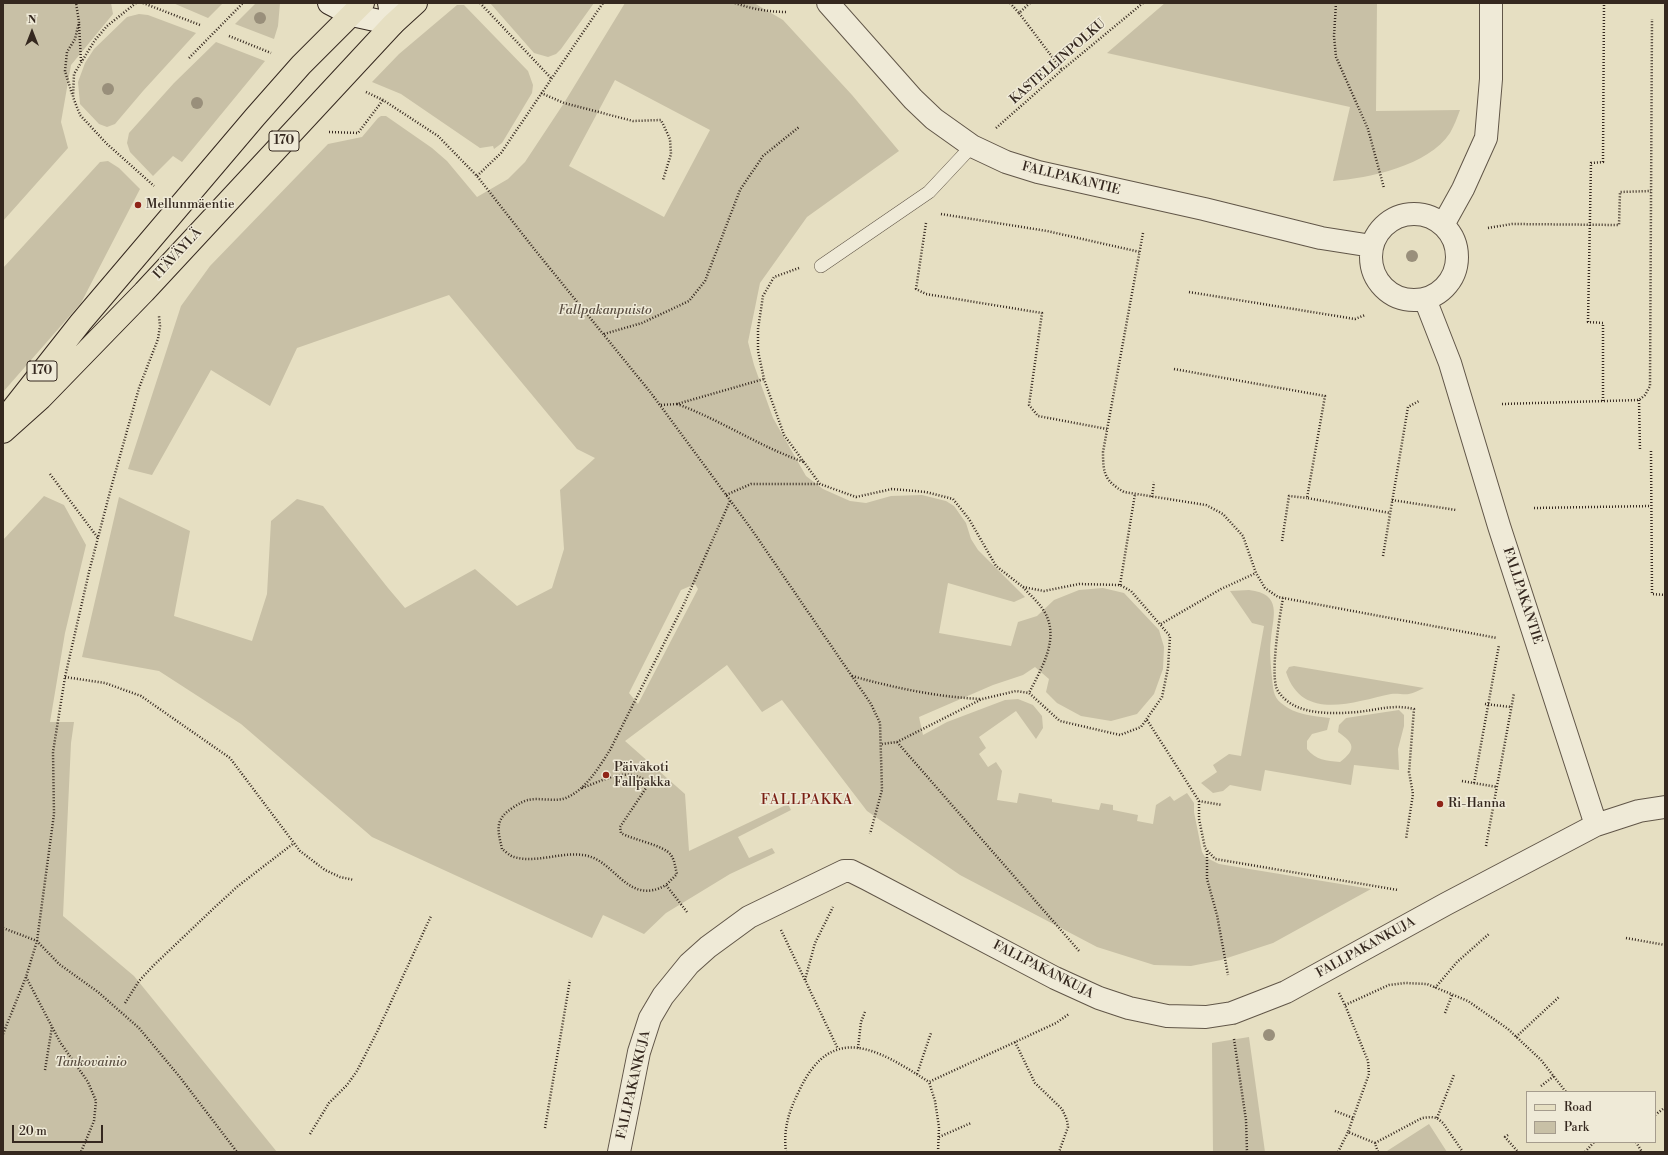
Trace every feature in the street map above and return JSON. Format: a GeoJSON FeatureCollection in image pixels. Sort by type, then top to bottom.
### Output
{"type":"FeatureCollection","features":[{"type":"Feature","properties":{"kind":"main road","name":"ITÄVÄYLÄ"},"geometry":{"type":"LineString","coordinates":[[3,432],[41,398],[144,292],[393,24],[416,3]]}},
{"type":"Feature","properties":{"kind":"main road","name":"170"},"geometry":{"type":"LineString","coordinates":[[3,421],[81,322],[255,117],[301,65],[358,9]]}},
{"type":"Feature","properties":{"kind":"street"},"geometry":{"type":"LineString","coordinates":[[329,3],[358,9],[393,24]]}},
{"type":"Feature","properties":{"kind":"street"},"geometry":{"type":"LineString","coordinates":[[389,3],[393,24]]}},
{"type":"Feature","properties":{"kind":"street","name":"FALLPAKANTIE"},"geometry":{"type":"LineString","coordinates":[[828,3],[913,99],[934,119],[972,146],[1006,162],[1038,172],[1204,209],[1321,238],[1372,246]]}},
{"type":"Feature","properties":{"kind":"street"},"geometry":{"type":"LineString","coordinates":[[1443,225],[1463,189],[1486,138],[1491,79],[1491,3]]}},
{"type":"Feature","properties":{"kind":"street"},"geometry":{"type":"LineString","coordinates":[[1416,213],[1431,217],[1443,225],[1452,235],[1456,248],[1457,261],[1454,274],[1447,286],[1437,294],[1425,299],[1410,300],[1395,296],[1383,288],[1375,275],[1371,261],[1372,246],[1378,233],[1388,222],[1402,216],[1416,213]]}},
{"type":"Feature","properties":{"kind":"street","name":"FALLPAKANTIE"},"geometry":{"type":"LineString","coordinates":[[1425,299],[1450,363],[1499,526],[1596,825]]}},
{"type":"Feature","properties":{"kind":"street"},"geometry":{"type":"LineString","coordinates":[[1596,825],[1639,811],[1665,807]]}},
{"type":"Feature","properties":{"kind":"street","name":"FALLPAKANKUJA"},"geometry":{"type":"LineString","coordinates":[[619,1152],[639,1052],[650,1018],[663,996],[689,964],[703,951],[749,917],[844,871],[851,872],[867,879],[1042,971],[1099,998],[1129,1008],[1167,1016],[1206,1017],[1232,1013],[1286,992],[1446,904],[1596,825]]}},
{"type":"Feature","properties":{"kind":"lane"},"geometry":{"type":"LineString","coordinates":[[820,266],[929,192],[972,146]]}},
{"type":"Feature","properties":{"kind":"path"},"geometry":{"type":"LineString","coordinates":[[76,3],[79,22],[81,62]]}},
{"type":"Feature","properties":{"kind":"path"},"geometry":{"type":"LineString","coordinates":[[73,97],[74,74],[94,40],[107,26],[136,3]]}},
{"type":"Feature","properties":{"kind":"path"},"geometry":{"type":"LineString","coordinates":[[143,3],[200,25]]}},
{"type":"Feature","properties":{"kind":"path"},"geometry":{"type":"LineString","coordinates":[[189,58],[243,3]]}},
{"type":"Feature","properties":{"kind":"path"},"geometry":{"type":"LineString","coordinates":[[480,3],[551,78]]}},
{"type":"Feature","properties":{"kind":"path"},"geometry":{"type":"LineString","coordinates":[[477,176],[501,153],[603,3]]}},
{"type":"Feature","properties":{"kind":"path"},"geometry":{"type":"LineString","coordinates":[[735,3],[746,7],[773,12],[788,12]]}},
{"type":"Feature","properties":{"kind":"path"},"geometry":{"type":"LineString","coordinates":[[1010,3],[1062,70]]}},
{"type":"Feature","properties":{"kind":"path"},"geometry":{"type":"LineString","coordinates":[[1019,13],[1030,3]]}},
{"type":"Feature","properties":{"kind":"path","name":"KASTELLINPOLKU"},"geometry":{"type":"LineString","coordinates":[[1005,121],[1062,70],[1143,3]]}},
{"type":"Feature","properties":{"kind":"path"},"geometry":{"type":"LineString","coordinates":[[1336,3],[1334,36],[1336,57],[1368,129],[1384,188]]}},
{"type":"Feature","properties":{"kind":"path"},"geometry":{"type":"LineString","coordinates":[[1603,401],[1603,322],[1588,322],[1591,163],[1603,162],[1604,3]]}},
{"type":"Feature","properties":{"kind":"path"},"geometry":{"type":"LineString","coordinates":[[1502,404],[1639,400],[1645,395],[1650,386],[1652,19]]}},
{"type":"Feature","properties":{"kind":"path"},"geometry":{"type":"LineString","coordinates":[[79,22],[75,39],[67,52],[64,71],[80,115],[107,144],[154,186]]}},
{"type":"Feature","properties":{"kind":"path"},"geometry":{"type":"LineString","coordinates":[[229,36],[271,53]]}},
{"type":"Feature","properties":{"kind":"path"},"geometry":{"type":"LineString","coordinates":[[362,90],[383,100],[438,136],[477,176],[660,405],[726,494],[852,676],[871,704],[880,723],[882,744],[882,790],[870,834]]}},
{"type":"Feature","properties":{"kind":"path"},"geometry":{"type":"LineString","coordinates":[[541,93],[564,103],[633,121],[660,120],[670,139],[671,146],[671,154],[663,180]]}},
{"type":"Feature","properties":{"kind":"path"},"geometry":{"type":"LineString","coordinates":[[334,132],[358,133],[383,100]]}},
{"type":"Feature","properties":{"kind":"path"},"geometry":{"type":"LineString","coordinates":[[604,334],[642,323],[688,301],[705,281],[740,190],[763,156],[799,127]]}},
{"type":"Feature","properties":{"kind":"path"},"geometry":{"type":"LineString","coordinates":[[1488,228],[1512,224],[1619,225],[1620,192],[1651,191]]}},
{"type":"Feature","properties":{"kind":"path"},"geometry":{"type":"LineString","coordinates":[[936,216],[942,213],[1047,231],[1140,252]]}},
{"type":"Feature","properties":{"kind":"path"},"geometry":{"type":"LineString","coordinates":[[931,220],[926,224],[916,288],[926,294],[1042,313],[1029,405],[1038,416],[1107,429]]}},
{"type":"Feature","properties":{"kind":"path"},"geometry":{"type":"LineString","coordinates":[[1143,233],[1103,452],[1103,468],[1106,477],[1112,485],[1124,492],[1206,505],[1223,514],[1243,536],[1256,573],[1265,588],[1278,597],[1496,638]]}},
{"type":"Feature","properties":{"kind":"path"},"geometry":{"type":"LineString","coordinates":[[820,266],[811,264],[774,277],[763,296],[758,329],[758,351],[764,379],[784,435],[820,484]]}},
{"type":"Feature","properties":{"kind":"path"},"geometry":{"type":"LineString","coordinates":[[1189,292],[1356,319],[1365,315]]}},
{"type":"Feature","properties":{"kind":"path"},"geometry":{"type":"LineString","coordinates":[[3,1034],[26,976],[37,941],[54,814],[53,752],[65,677],[98,538],[140,388],[158,339],[160,326],[158,311]]}},
{"type":"Feature","properties":{"kind":"path"},"geometry":{"type":"LineString","coordinates":[[1174,369],[1325,396],[1307,498]]}},
{"type":"Feature","properties":{"kind":"path"},"geometry":{"type":"LineString","coordinates":[[660,405],[677,404],[764,379]]}},
{"type":"Feature","properties":{"kind":"path"},"geometry":{"type":"LineString","coordinates":[[1639,400],[1640,451]]}},
{"type":"Feature","properties":{"kind":"path"},"geometry":{"type":"LineString","coordinates":[[1383,556],[1408,407],[1419,401]]}},
{"type":"Feature","properties":{"kind":"path"},"geometry":{"type":"LineString","coordinates":[[677,404],[703,413],[785,456],[804,463]]}},
{"type":"Feature","properties":{"kind":"path"},"geometry":{"type":"LineString","coordinates":[[1651,451],[1652,594],[1665,595]]}},
{"type":"Feature","properties":{"kind":"path"},"geometry":{"type":"LineString","coordinates":[[50,474],[98,538]]}},
{"type":"Feature","properties":{"kind":"path"},"geometry":{"type":"LineString","coordinates":[[1152,497],[1154,482]]}},
{"type":"Feature","properties":{"kind":"path"},"geometry":{"type":"LineString","coordinates":[[726,494],[751,484],[820,484],[856,497],[892,489],[926,492],[953,499],[969,519],[996,566],[1023,587],[1043,609],[1049,623],[1051,643],[1044,664],[1029,693]]}},
{"type":"Feature","properties":{"kind":"path"},"geometry":{"type":"LineString","coordinates":[[1120,585],[1135,494]]}},
{"type":"Feature","properties":{"kind":"path"},"geometry":{"type":"LineString","coordinates":[[1282,541],[1289,496],[1390,513]]}},
{"type":"Feature","properties":{"kind":"path"},"geometry":{"type":"LineString","coordinates":[[581,788],[612,777],[627,774],[638,776],[645,780],[646,788],[620,827],[621,833],[630,838],[658,847],[670,854],[675,863],[677,874],[666,885],[656,890],[639,890],[615,875],[600,862],[588,856],[565,855],[528,859],[513,857],[502,849],[498,833],[501,818],[514,807],[528,800],[567,798],[581,788],[597,769],[610,750],[684,604],[730,500]]}},
{"type":"Feature","properties":{"kind":"path"},"geometry":{"type":"LineString","coordinates":[[1392,500],[1456,510]]}},
{"type":"Feature","properties":{"kind":"path"},"geometry":{"type":"LineString","coordinates":[[1534,508],[1651,506]]}},
{"type":"Feature","properties":{"kind":"path"},"geometry":{"type":"LineString","coordinates":[[1161,624],[1221,589],[1256,573]]}},
{"type":"Feature","properties":{"kind":"path"},"geometry":{"type":"LineString","coordinates":[[882,744],[897,742],[982,700],[1016,691],[1029,693],[1060,721],[1120,735],[1141,727],[1162,698],[1168,668],[1170,636],[1161,624],[1131,591],[1120,585],[1079,584],[1044,591],[1023,587]]}},
{"type":"Feature","properties":{"kind":"path"},"geometry":{"type":"LineString","coordinates":[[1283,598],[1274,668],[1277,691],[1290,703],[1306,711],[1324,714],[1358,712],[1400,706],[1414,709],[1409,772],[1412,794],[1406,839]]}},
{"type":"Feature","properties":{"kind":"path"},"geometry":{"type":"LineString","coordinates":[[1474,783],[1486,704],[1499,645]]}},
{"type":"Feature","properties":{"kind":"path"},"geometry":{"type":"LineString","coordinates":[[852,676],[896,688],[954,698],[982,700]]}},
{"type":"Feature","properties":{"kind":"path"},"geometry":{"type":"LineString","coordinates":[[65,677],[105,683],[141,696],[230,758],[300,851],[325,870],[340,877],[354,880]]}},
{"type":"Feature","properties":{"kind":"path"},"geometry":{"type":"LineString","coordinates":[[1486,846],[1514,693]]}},
{"type":"Feature","properties":{"kind":"path"},"geometry":{"type":"LineString","coordinates":[[1486,704],[1511,707]]}},
{"type":"Feature","properties":{"kind":"path"},"geometry":{"type":"LineString","coordinates":[[1146,720],[1198,801],[1198,819],[1205,848],[1215,859],[1398,890]]}},
{"type":"Feature","properties":{"kind":"path"},"geometry":{"type":"LineString","coordinates":[[897,742],[1080,952]]}},
{"type":"Feature","properties":{"kind":"path"},"geometry":{"type":"LineString","coordinates":[[1462,781],[1496,787]]}},
{"type":"Feature","properties":{"kind":"path"},"geometry":{"type":"LineString","coordinates":[[1198,801],[1222,805]]}},
{"type":"Feature","properties":{"kind":"path"},"geometry":{"type":"LineString","coordinates":[[125,1003],[144,976],[214,908],[238,886],[294,843]]}},
{"type":"Feature","properties":{"kind":"path"},"geometry":{"type":"LineString","coordinates":[[1207,851],[1207,879],[1217,915],[1228,975]]}},
{"type":"Feature","properties":{"kind":"path"},"geometry":{"type":"LineString","coordinates":[[666,885],[687,912]]}},
{"type":"Feature","properties":{"kind":"path"},"geometry":{"type":"LineString","coordinates":[[805,981],[816,943],[836,901]]}},
{"type":"Feature","properties":{"kind":"path"},"geometry":{"type":"LineString","coordinates":[[310,1134],[329,1103],[347,1085],[357,1071],[378,1030],[431,916]]}},
{"type":"Feature","properties":{"kind":"path"},"geometry":{"type":"LineString","coordinates":[[779,926],[838,1049]]}},
{"type":"Feature","properties":{"kind":"path"},"geometry":{"type":"LineString","coordinates":[[3,928],[37,941],[59,964],[98,992],[140,1028],[237,1152]]}},
{"type":"Feature","properties":{"kind":"path"},"geometry":{"type":"LineString","coordinates":[[1435,988],[1457,962],[1490,933]]}},
{"type":"Feature","properties":{"kind":"path"},"geometry":{"type":"LineString","coordinates":[[1626,938],[1665,945]]}},
{"type":"Feature","properties":{"kind":"path"},"geometry":{"type":"LineString","coordinates":[[26,976],[60,1042],[88,1082],[96,1101],[94,1121],[81,1152]]}},
{"type":"Feature","properties":{"kind":"path"},"geometry":{"type":"LineString","coordinates":[[545,1128],[570,980]]}},
{"type":"Feature","properties":{"kind":"path"},"geometry":{"type":"LineString","coordinates":[[1345,1005],[1389,985],[1405,983],[1427,984],[1468,1001],[1508,1029],[1541,1060],[1565,1091]]}},
{"type":"Feature","properties":{"kind":"path"},"geometry":{"type":"LineString","coordinates":[[1336,988],[1345,1005],[1368,1061],[1369,1074],[1348,1132],[1338,1152]]}},
{"type":"Feature","properties":{"kind":"path"},"geometry":{"type":"LineString","coordinates":[[1444,1013],[1452,995]]}},
{"type":"Feature","properties":{"kind":"path"},"geometry":{"type":"LineString","coordinates":[[1516,1037],[1559,997]]}},
{"type":"Feature","properties":{"kind":"path"},"geometry":{"type":"LineString","coordinates":[[858,1048],[861,1022],[865,1012]]}},
{"type":"Feature","properties":{"kind":"path"},"geometry":{"type":"LineString","coordinates":[[929,1082],[1056,1023],[1071,1012]]}},
{"type":"Feature","properties":{"kind":"path"},"geometry":{"type":"LineString","coordinates":[[45,1070],[52,1026]]}},
{"type":"Feature","properties":{"kind":"path"},"geometry":{"type":"LineString","coordinates":[[917,1074],[931,1033]]}},
{"type":"Feature","properties":{"kind":"path"},"geometry":{"type":"LineString","coordinates":[[1233,1038],[1246,1120],[1247,1152]]}},
{"type":"Feature","properties":{"kind":"path"},"geometry":{"type":"LineString","coordinates":[[1015,1042],[1035,1083],[1062,1109],[1067,1120],[1068,1127],[1059,1152]]}},
{"type":"Feature","properties":{"kind":"path"},"geometry":{"type":"LineString","coordinates":[[786,1152],[785,1129],[789,1112],[806,1074],[818,1062],[838,1049],[846,1046],[877,1052],[901,1063],[929,1082],[935,1101],[939,1127],[938,1152]]}},
{"type":"Feature","properties":{"kind":"path"},"geometry":{"type":"LineString","coordinates":[[1437,1118],[1454,1075]]}},
{"type":"Feature","properties":{"kind":"path"},"geometry":{"type":"LineString","coordinates":[[1541,1086],[1554,1076]]}},
{"type":"Feature","properties":{"kind":"path"},"geometry":{"type":"LineString","coordinates":[[1656,1115],[1663,1110]]}},
{"type":"Feature","properties":{"kind":"path"},"geometry":{"type":"LineString","coordinates":[[1335,1111],[1353,1118]]}},
{"type":"Feature","properties":{"kind":"path"},"geometry":{"type":"LineString","coordinates":[[1375,1143],[1422,1118],[1431,1117],[1437,1118],[1443,1123],[1463,1152]]}},
{"type":"Feature","properties":{"kind":"path"},"geometry":{"type":"LineString","coordinates":[[938,1137],[971,1123]]}},
{"type":"Feature","properties":{"kind":"path"},"geometry":{"type":"LineString","coordinates":[[1348,1132],[1375,1143],[1378,1152]]}},
{"type":"Feature","properties":{"kind":"path"},"geometry":{"type":"LineString","coordinates":[[1508,1135],[1505,1137],[1518,1152]]}},
{"type":"Feature","properties":{"kind":"path"},"geometry":{"type":"LineString","coordinates":[[1585,1152],[1593,1143]]}},
{"type":"Feature","properties":{"kind":"path"},"geometry":{"type":"LineString","coordinates":[[1637,1143],[1642,1152]]}},
{"type":"Feature","properties":{"kind":"green space"},"geometry":{"type":"Polygon","coordinates":[[[3,3],[111,3],[113,14],[71,65],[61,122],[68,148],[3,221],[3,3]]]}},
{"type":"Feature","properties":{"kind":"green space"},"geometry":{"type":"Polygon","coordinates":[[[173,3],[223,3],[208,18],[173,3]]]}},
{"type":"Feature","properties":{"kind":"green space"},"geometry":{"type":"Polygon","coordinates":[[[256,3],[280,3],[278,26],[274,39],[235,24],[256,3]]]}},
{"type":"Feature","properties":{"kind":"green space"},"geometry":{"type":"Polygon","coordinates":[[[490,3],[594,3],[561,49],[556,54],[548,57],[534,53],[490,3]]]}},
{"type":"Feature","properties":{"kind":"green space","name":"Fallpakanpuisto"},"geometry":{"type":"Polygon","coordinates":[[[625,3],[754,3],[783,20],[852,95],[899,151],[807,217],[760,283],[748,342],[754,365],[773,418],[806,476],[823,489],[850,501],[866,503],[891,496],[922,495],[946,501],[954,506],[966,523],[971,539],[978,550],[1025,597],[1014,602],[948,583],[939,633],[1011,646],[1018,622],[1037,616],[1054,600],[1079,590],[1103,588],[1124,593],[1159,630],[1164,647],[1163,669],[1154,694],[1137,714],[1111,721],[1081,716],[1057,703],[1046,692],[1049,679],[1035,667],[1023,675],[993,685],[919,717],[923,735],[947,722],[1005,700],[1018,699],[1033,705],[1042,716],[1043,728],[1036,739],[1016,711],[979,737],[986,748],[979,754],[988,767],[996,762],[1002,771],[997,800],[1017,803],[1019,793],[1052,799],[1052,802],[1099,810],[1101,803],[1113,805],[1113,810],[1138,815],[1137,821],[1153,824],[1156,805],[1170,796],[1174,801],[1187,793],[1194,803],[1194,812],[1202,852],[1205,857],[1219,864],[1371,889],[1273,943],[1221,960],[1191,966],[1154,965],[1097,947],[960,875],[867,811],[782,700],[762,712],[727,665],[625,741],[685,794],[689,851],[788,804],[791,810],[738,837],[749,858],[772,848],[775,853],[730,874],[666,913],[644,934],[603,915],[592,938],[372,837],[241,724],[159,671],[82,657],[119,497],[190,531],[174,616],[252,641],[267,594],[271,521],[297,499],[323,506],[405,608],[475,569],[517,606],[552,588],[564,549],[560,490],[595,458],[577,449],[449,295],[297,348],[270,406],[211,370],[152,475],[128,469],[181,306],[210,266],[328,144],[362,137],[378,118],[381,116],[386,116],[432,148],[447,161],[477,197],[508,179],[525,162],[564,103],[625,3]],[[615,80],[569,166],[664,217],[710,130],[615,80]],[[695,584],[681,590],[629,693],[638,704],[698,589],[695,584]]]}},
{"type":"Feature","properties":{"kind":"green space"},"geometry":{"type":"Polygon","coordinates":[[[1165,3],[1377,3],[1376,111],[1460,110],[1450,133],[1428,154],[1413,162],[1380,173],[1333,181],[1350,107],[1107,53],[1165,3]]]}},
{"type":"Feature","properties":{"kind":"green space"},"geometry":{"type":"Polygon","coordinates":[[[457,5],[464,5],[528,71],[533,85],[532,93],[502,143],[494,149],[493,146],[480,148],[401,94],[372,82],[399,54],[457,5]]]}},
{"type":"Feature","properties":{"kind":"green space"},"geometry":{"type":"Polygon","coordinates":[[[139,14],[148,15],[196,33],[115,124],[107,127],[99,124],[80,104],[78,82],[85,63],[94,49],[127,17],[139,14]]]}},
{"type":"Feature","properties":{"kind":"green space"},"geometry":{"type":"Polygon","coordinates":[[[216,42],[265,61],[182,162],[173,156],[153,176],[130,152],[127,143],[129,133],[174,83],[216,42]]]}},
{"type":"Feature","properties":{"kind":"green space"},"geometry":{"type":"Polygon","coordinates":[[[108,161],[119,168],[140,189],[81,303],[3,392],[3,268],[100,162],[108,161]]]}},
{"type":"Feature","properties":{"kind":"green space","name":"Tankovainio"},"geometry":{"type":"Polygon","coordinates":[[[44,496],[64,505],[86,545],[65,633],[50,722],[74,722],[71,743],[63,916],[134,976],[277,1152],[3,1152],[3,540],[44,496]]]}},
{"type":"Feature","properties":{"kind":"green space"},"geometry":{"type":"Polygon","coordinates":[[[1249,590],[1260,592],[1267,596],[1274,607],[1270,654],[1273,688],[1276,698],[1292,710],[1311,716],[1330,718],[1327,730],[1312,734],[1307,741],[1307,749],[1310,753],[1318,758],[1340,762],[1351,750],[1350,743],[1338,732],[1339,725],[1346,718],[1399,710],[1404,715],[1404,726],[1398,749],[1399,770],[1354,765],[1351,785],[1265,770],[1261,791],[1230,785],[1223,791],[1213,793],[1201,783],[1217,772],[1213,765],[1229,754],[1241,756],[1264,626],[1252,623],[1230,591],[1249,590]]]}},
{"type":"Feature","properties":{"kind":"green space"},"geometry":{"type":"Polygon","coordinates":[[[1294,666],[1424,688],[1409,694],[1391,694],[1345,704],[1330,705],[1316,703],[1304,698],[1294,688],[1286,672],[1289,667],[1294,666]]]}},
{"type":"Feature","properties":{"kind":"green space"},"geometry":{"type":"Polygon","coordinates":[[[1249,1037],[1265,1152],[1213,1152],[1212,1043],[1249,1037]]]}},
{"type":"Feature","properties":{"kind":"green space"},"geometry":{"type":"Polygon","coordinates":[[[1429,1124],[1447,1152],[1387,1152],[1387,1151],[1429,1124]]]}},
{"type":"Feature","properties":{"kind":"place","name":"Mellunmäentie"},"geometry":{"type":"Point","coordinates":[138,205]}},
{"type":"Feature","properties":{"kind":"place","name":"Päiväkoti Fallpakka"},"geometry":{"type":"Point","coordinates":[606,775]}},
{"type":"Feature","properties":{"kind":"place","name":"Ri-Hanna"},"geometry":{"type":"Point","coordinates":[1440,804]}},
{"type":"Feature","properties":{"kind":"district","name":"FALLPAKKA"},"geometry":{"type":"Point","coordinates":[807,801]}}]}
